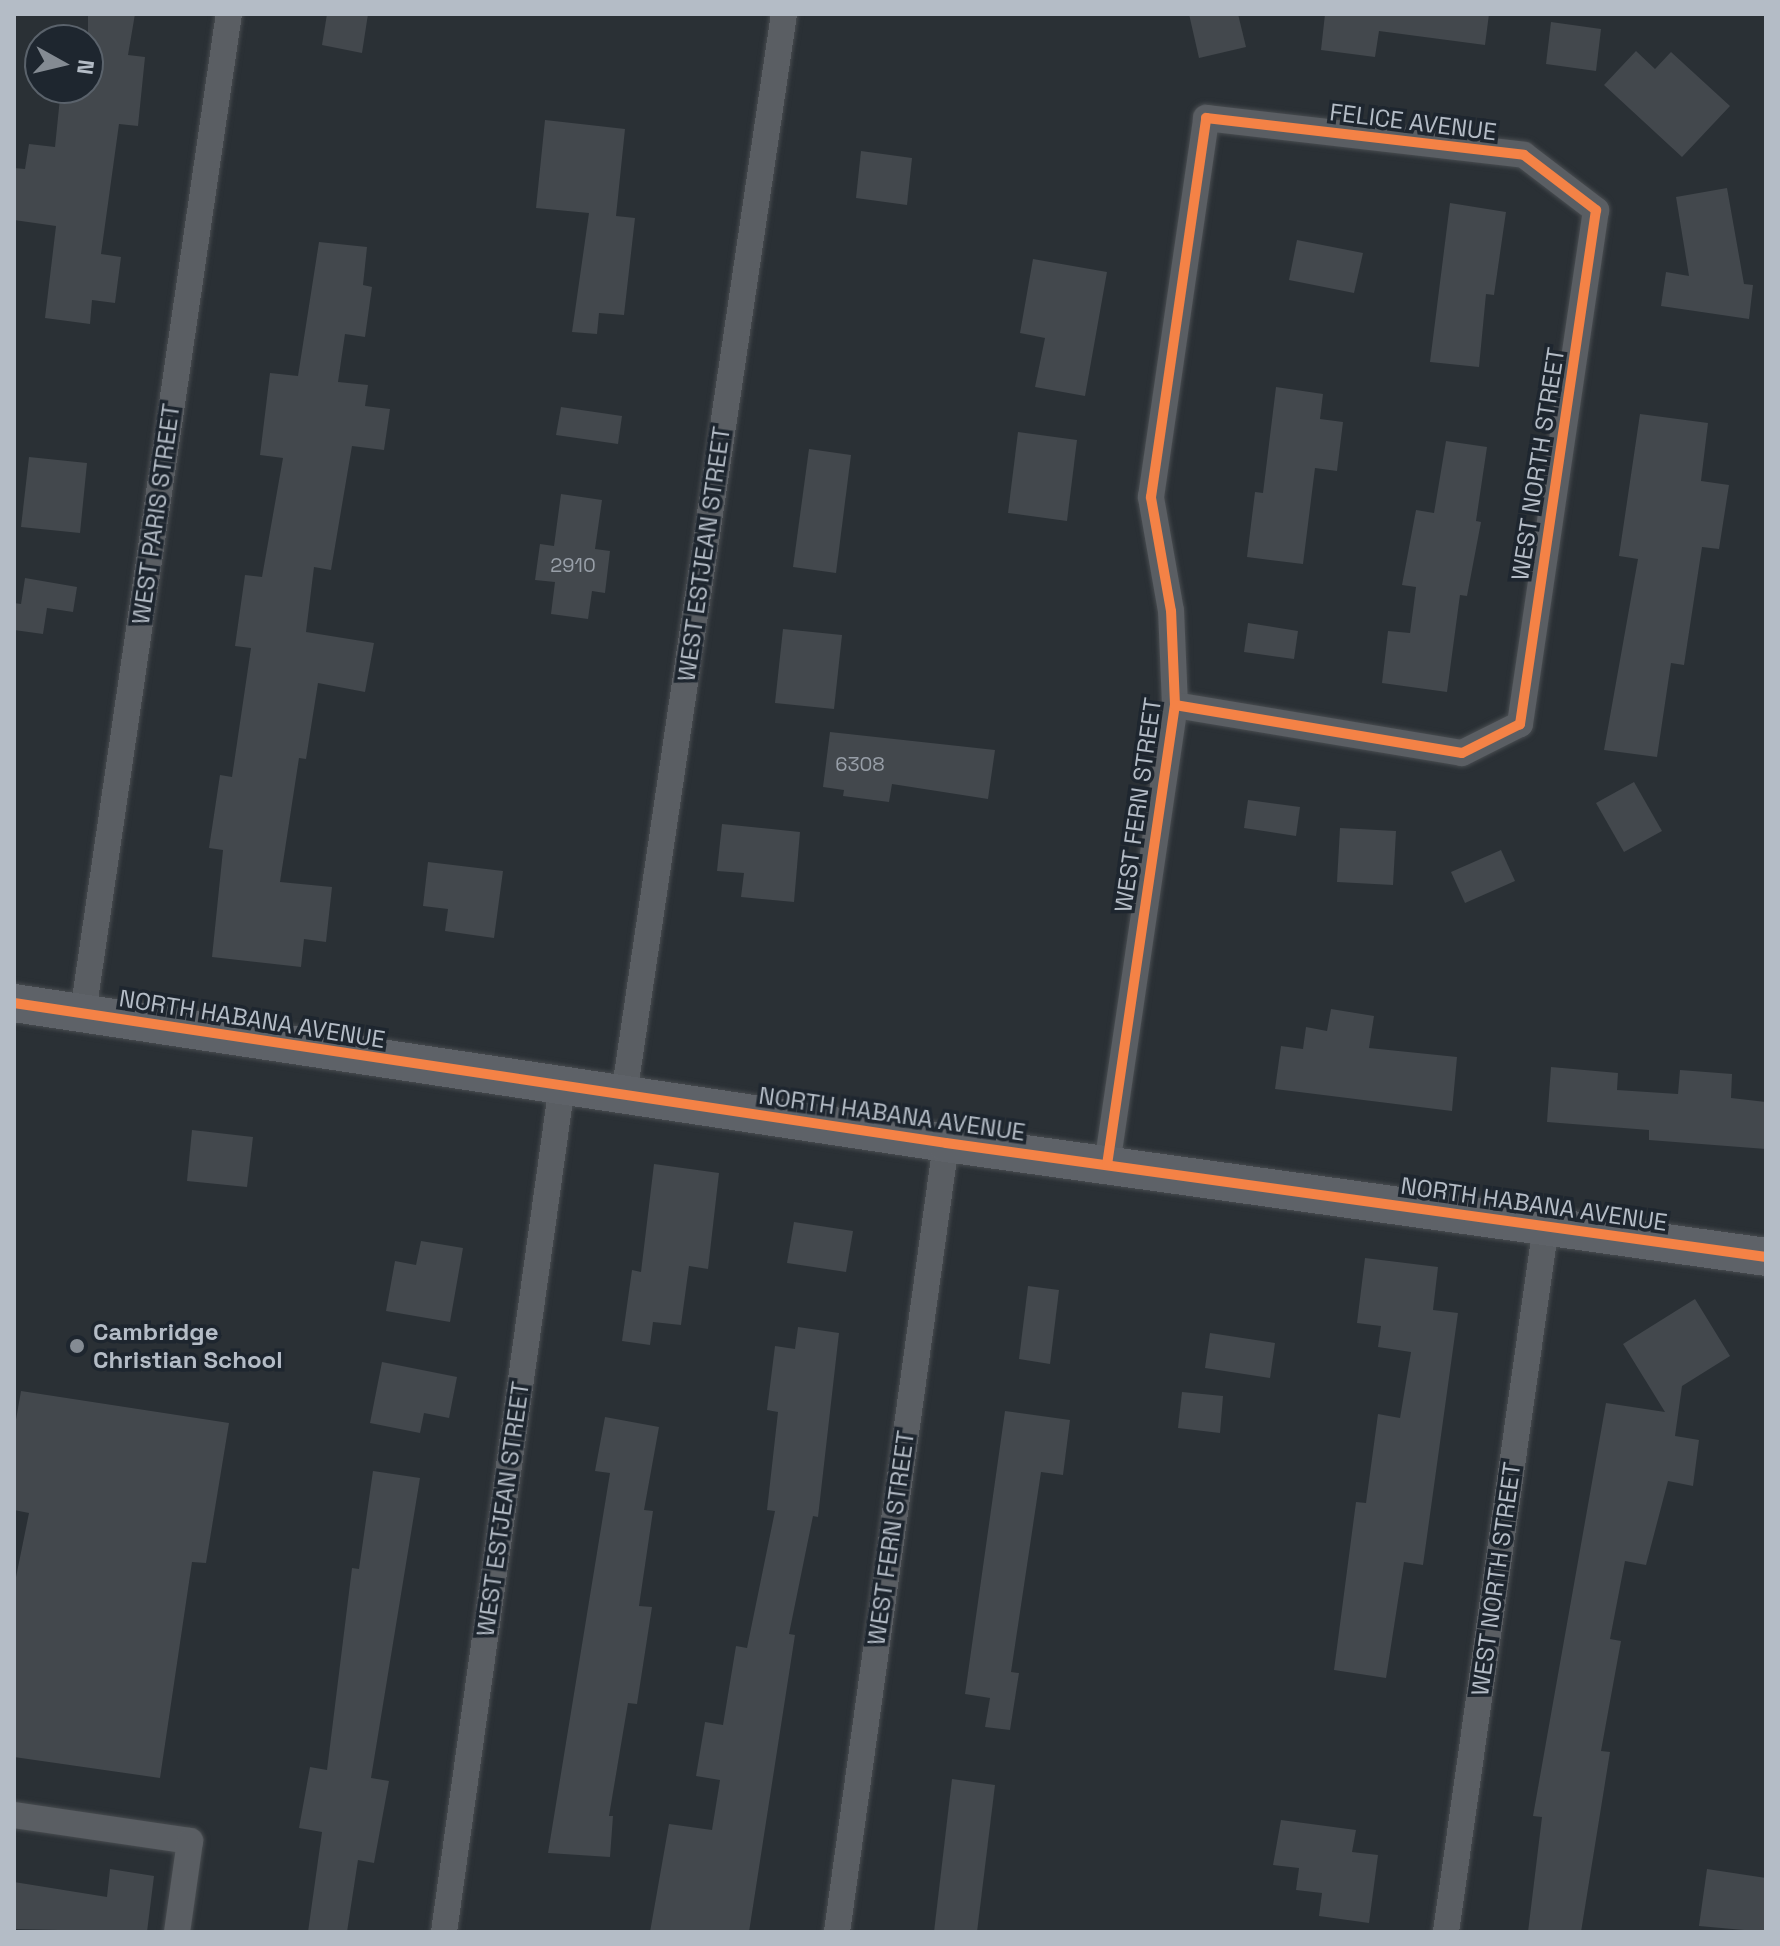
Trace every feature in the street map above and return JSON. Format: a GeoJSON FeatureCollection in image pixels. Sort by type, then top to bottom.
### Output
{"type":"FeatureCollection","features":[{"type":"Feature","properties":{"kind":"street","name":"WEST PARIS STREET"},"geometry":{"type":"LineString","coordinates":[[83,1013],[229,14]]}},
{"type":"Feature","properties":{"kind":"street","name":"WEST ESTJEAN STREET"},"geometry":{"type":"LineString","coordinates":[[624,1095],[784,14]]}},
{"type":"Feature","properties":{"kind":"street","name":"FELICE AVENUE"},"geometry":{"type":"LineString","coordinates":[[1206,118],[1524,155],[1596,210]]}},
{"type":"Feature","properties":{"kind":"street","name":"WEST FERN STREET"},"geometry":{"type":"LineString","coordinates":[[1107,1165],[1175,705],[1171,611],[1151,497],[1206,118]]}},
{"type":"Feature","properties":{"kind":"street","name":"WEST NORTH STREET"},"geometry":{"type":"LineString","coordinates":[[1175,705],[1462,753],[1520,724],[1596,210]]}},
{"type":"Feature","properties":{"kind":"street","name":"NORTH HABANA AVENUE"},"geometry":{"type":"LineString","coordinates":[[14,1003],[946,1143],[1766,1257]]}},
{"type":"Feature","properties":{"kind":"street","name":"WEST ESTJEAN STREET"},"geometry":{"type":"LineString","coordinates":[[444,1932],[562,1085]]}},
{"type":"Feature","properties":{"kind":"street","name":"WEST FERN STREET"},"geometry":{"type":"LineString","coordinates":[[837,1932],[946,1143]]}},
{"type":"Feature","properties":{"kind":"street","name":"WEST NORTH STREET"},"geometry":{"type":"LineString","coordinates":[[1446,1932],[1546,1225]]}},
{"type":"Feature","properties":{"kind":"street"},"geometry":{"type":"LineString","coordinates":[[14,1815],[190,1841],[177,1932]]}},
{"type":"Feature","properties":{"kind":"building"},"geometry":{"type":"Polygon","coordinates":[[[88,14],[135,14],[128,55],[145,57],[138,126],[119,124],[101,254],[121,257],[115,303],[92,300],[90,324],[45,318],[56,226],[14,220],[14,168],[25,169],[29,144],[55,147],[59,104],[104,104],[104,24],[88,24],[88,14]]]}},
{"type":"Feature","properties":{"kind":"building"},"geometry":{"type":"Polygon","coordinates":[[[327,14],[368,14],[362,53],[322,45],[327,14]]]}},
{"type":"Feature","properties":{"kind":"building"},"geometry":{"type":"Polygon","coordinates":[[[1189,14],[1238,14],[1246,47],[1199,58],[1189,14]]]}},
{"type":"Feature","properties":{"kind":"building"},"geometry":{"type":"Polygon","coordinates":[[[1325,14],[1489,14],[1485,45],[1379,31],[1375,57],[1321,50],[1325,14]]]}},
{"type":"Feature","properties":{"kind":"building"},"geometry":{"type":"Polygon","coordinates":[[[1551,22],[1601,29],[1596,71],[1546,64],[1551,22]]]}},
{"type":"Feature","properties":{"kind":"building"},"geometry":{"type":"Polygon","coordinates":[[[1636,51],[1655,69],[1671,52],[1730,106],[1682,157],[1604,85],[1636,51]]]}},
{"type":"Feature","properties":{"kind":"building"},"geometry":{"type":"Polygon","coordinates":[[[545,120],[625,129],[616,216],[635,218],[624,315],[599,313],[597,334],[572,332],[589,213],[536,208],[545,120]]]}},
{"type":"Feature","properties":{"kind":"building"},"geometry":{"type":"Polygon","coordinates":[[[861,151],[912,158],[907,205],[856,198],[861,151]]]}},
{"type":"Feature","properties":{"kind":"building"},"geometry":{"type":"Polygon","coordinates":[[[1727,188],[1744,284],[1753,285],[1749,319],[1661,306],[1666,272],[1689,276],[1676,197],[1727,188]]]}},
{"type":"Feature","properties":{"kind":"building"},"geometry":{"type":"Polygon","coordinates":[[[1450,203],[1506,212],[1494,295],[1486,294],[1479,367],[1430,362],[1450,203]]]}},
{"type":"Feature","properties":{"kind":"building"},"geometry":{"type":"Polygon","coordinates":[[[1297,240],[1363,253],[1354,293],[1289,280],[1297,240]]]}},
{"type":"Feature","properties":{"kind":"building"},"geometry":{"type":"Polygon","coordinates":[[[319,242],[367,247],[363,285],[372,287],[365,337],[345,334],[338,382],[368,385],[365,406],[390,409],[384,450],[352,446],[331,570],[314,567],[306,632],[374,643],[365,692],[318,683],[306,759],[299,758],[280,882],[332,887],[326,942],[304,939],[301,967],[212,957],[223,850],[209,848],[220,775],[232,777],[251,648],[235,646],[245,575],[262,577],[283,458],[260,455],[270,373],[298,376],[319,242]]]}},
{"type":"Feature","properties":{"kind":"building"},"geometry":{"type":"Polygon","coordinates":[[[1033,259],[1107,272],[1085,396],[1035,387],[1045,338],[1020,333],[1033,259]]]}},
{"type":"Feature","properties":{"kind":"building"},"geometry":{"type":"Polygon","coordinates":[[[1276,387],[1323,394],[1320,419],[1343,422],[1337,471],[1315,468],[1303,564],[1247,557],[1255,492],[1263,493],[1276,387]]]}},
{"type":"Feature","properties":{"kind":"building"},"geometry":{"type":"Polygon","coordinates":[[[561,407],[622,416],[618,444],[556,435],[561,407]]]}},
{"type":"Feature","properties":{"kind":"building"},"geometry":{"type":"Polygon","coordinates":[[[1640,414],[1708,423],[1701,481],[1729,485],[1719,549],[1702,547],[1684,665],[1671,663],[1657,757],[1604,750],[1638,559],[1619,556],[1640,414]]]}},
{"type":"Feature","properties":{"kind":"building"},"geometry":{"type":"Polygon","coordinates":[[[1018,432],[1077,440],[1067,521],[1008,513],[1018,432]]]}},
{"type":"Feature","properties":{"kind":"building"},"geometry":{"type":"Polygon","coordinates":[[[1446,441],[1487,447],[1476,521],[1481,522],[1467,596],[1460,595],[1447,692],[1382,683],[1388,631],[1410,633],[1416,587],[1402,585],[1416,510],[1434,513],[1446,441]]]}},
{"type":"Feature","properties":{"kind":"building"},"geometry":{"type":"Polygon","coordinates":[[[809,449],[851,455],[836,573],[793,567],[809,449]]]}},
{"type":"Feature","properties":{"kind":"building"},"geometry":{"type":"Polygon","coordinates":[[[29,457],[87,463],[80,533],[21,527],[29,457]]]}},
{"type":"Feature","properties":{"kind":"building"},"geometry":{"type":"Polygon","coordinates":[[[561,494],[602,500],[595,549],[610,551],[605,593],[592,591],[588,619],[551,614],[555,582],[535,580],[540,544],[554,546],[561,494]]]}},
{"type":"Feature","properties":{"kind":"building"},"geometry":{"type":"Polygon","coordinates":[[[25,578],[77,587],[73,612],[47,608],[43,634],[14,630],[14,603],[21,604],[25,578]]]}},
{"type":"Feature","properties":{"kind":"building"},"geometry":{"type":"Polygon","coordinates":[[[1248,623],[1298,631],[1294,659],[1244,652],[1248,623]]]}},
{"type":"Feature","properties":{"kind":"building"},"geometry":{"type":"Polygon","coordinates":[[[783,629],[842,635],[834,709],[775,703],[783,629]]]}},
{"type":"Feature","properties":{"kind":"building"},"geometry":{"type":"Polygon","coordinates":[[[830,732],[995,750],[988,799],[892,784],[889,802],[843,796],[844,790],[823,787],[830,732]]]}},
{"type":"Feature","properties":{"kind":"building"},"geometry":{"type":"Polygon","coordinates":[[[1634,782],[1662,831],[1624,852],[1596,803],[1634,782]]]}},
{"type":"Feature","properties":{"kind":"building"},"geometry":{"type":"Polygon","coordinates":[[[1248,800],[1300,807],[1296,836],[1244,828],[1248,800]]]}},
{"type":"Feature","properties":{"kind":"building"},"geometry":{"type":"Polygon","coordinates":[[[722,824],[800,832],[794,902],[741,897],[744,873],[717,871],[722,824]]]}},
{"type":"Feature","properties":{"kind":"building"},"geometry":{"type":"Polygon","coordinates":[[[1340,828],[1396,831],[1393,885],[1337,882],[1340,828]]]}},
{"type":"Feature","properties":{"kind":"building"},"geometry":{"type":"Polygon","coordinates":[[[1501,850],[1515,881],[1465,903],[1451,872],[1501,850]]]}},
{"type":"Feature","properties":{"kind":"building"},"geometry":{"type":"Polygon","coordinates":[[[428,862],[503,871],[494,938],[445,931],[448,909],[423,906],[428,862]]]}},
{"type":"Feature","properties":{"kind":"building"},"geometry":{"type":"Polygon","coordinates":[[[1331,1009],[1374,1016],[1369,1048],[1457,1057],[1452,1111],[1275,1089],[1281,1046],[1303,1049],[1306,1027],[1327,1031],[1331,1009]]]}},
{"type":"Feature","properties":{"kind":"building"},"geometry":{"type":"Polygon","coordinates":[[[1551,1067],[1618,1073],[1617,1090],[1678,1094],[1680,1070],[1732,1074],[1731,1098],[1766,1102],[1766,1149],[1649,1140],[1649,1130],[1547,1122],[1551,1067]]]}},
{"type":"Feature","properties":{"kind":"building"},"geometry":{"type":"Polygon","coordinates":[[[192,1130],[253,1137],[247,1187],[187,1181],[192,1130]]]}},
{"type":"Feature","properties":{"kind":"building"},"geometry":{"type":"Polygon","coordinates":[[[654,1164],[719,1173],[708,1269],[689,1266],[681,1325],[653,1322],[650,1345],[622,1341],[632,1270],[641,1272],[654,1164]]]}},
{"type":"Feature","properties":{"kind":"building"},"geometry":{"type":"Polygon","coordinates":[[[794,1222],[853,1231],[846,1272],[787,1263],[794,1222]]]}},
{"type":"Feature","properties":{"kind":"building"},"geometry":{"type":"Polygon","coordinates":[[[421,1241],[463,1248],[450,1322],[386,1311],[395,1261],[416,1265],[421,1241]]]}},
{"type":"Feature","properties":{"kind":"building"},"geometry":{"type":"Polygon","coordinates":[[[1365,1258],[1438,1267],[1433,1310],[1458,1313],[1423,1565],[1404,1562],[1386,1678],[1334,1670],[1356,1502],[1366,1503],[1378,1414],[1400,1418],[1411,1352],[1378,1347],[1381,1326],[1357,1323],[1365,1258]]]}},
{"type":"Feature","properties":{"kind":"building"},"geometry":{"type":"Polygon","coordinates":[[[1028,1286],[1059,1290],[1050,1364],[1019,1359],[1028,1286]]]}},
{"type":"Feature","properties":{"kind":"building"},"geometry":{"type":"Polygon","coordinates":[[[1695,1299],[1730,1356],[1682,1386],[1675,1436],[1699,1440],[1693,1486],[1668,1481],[1646,1565],[1625,1561],[1610,1639],[1621,1641],[1601,1751],[1610,1752],[1581,1932],[1528,1932],[1542,1817],[1533,1816],[1606,1403],[1665,1412],[1623,1344],[1695,1299]]]}},
{"type":"Feature","properties":{"kind":"building"},"geometry":{"type":"Polygon","coordinates":[[[798,1327],[839,1333],[818,1517],[813,1516],[789,1634],[795,1635],[749,1932],[650,1932],[669,1824],[712,1830],[720,1780],[696,1776],[705,1722],[723,1725],[736,1646],[747,1648],[775,1511],[767,1510],[778,1412],[767,1410],[775,1346],[795,1349],[798,1327]]]}},
{"type":"Feature","properties":{"kind":"building"},"geometry":{"type":"Polygon","coordinates":[[[1210,1333],[1275,1343],[1270,1378],[1205,1368],[1210,1333]]]}},
{"type":"Feature","properties":{"kind":"building"},"geometry":{"type":"Polygon","coordinates":[[[382,1362],[457,1377],[449,1418],[424,1413],[420,1433],[370,1423],[382,1362]]]}},
{"type":"Feature","properties":{"kind":"building"},"geometry":{"type":"Polygon","coordinates":[[[21,1391],[229,1423],[206,1563],[192,1562],[160,1778],[14,1757],[14,1587],[29,1513],[14,1510],[14,1431],[21,1391]]]}},
{"type":"Feature","properties":{"kind":"building"},"geometry":{"type":"Polygon","coordinates":[[[1182,1392],[1223,1396],[1220,1433],[1178,1428],[1182,1392]]]}},
{"type":"Feature","properties":{"kind":"building"},"geometry":{"type":"Polygon","coordinates":[[[1005,1411],[1070,1420],[1063,1475],[1041,1472],[1011,1672],[1019,1673],[1010,1730],[985,1727],[990,1698],[965,1694],[1005,1411]]]}},
{"type":"Feature","properties":{"kind":"building"},"geometry":{"type":"Polygon","coordinates":[[[605,1417],[659,1427],[644,1510],[653,1511],[639,1606],[652,1607],[637,1704],[628,1703],[609,1816],[613,1816],[610,1857],[548,1853],[610,1473],[595,1471],[605,1417]]]}},
{"type":"Feature","properties":{"kind":"building"},"geometry":{"type":"Polygon","coordinates":[[[373,1471],[420,1478],[371,1778],[389,1781],[374,1863],[358,1860],[347,1932],[308,1932],[322,1832],[299,1828],[310,1767],[327,1770],[352,1568],[359,1569],[373,1471]]]}},
{"type":"Feature","properties":{"kind":"building"},"geometry":{"type":"Polygon","coordinates":[[[952,1779],[995,1785],[977,1932],[934,1932],[952,1779]]]}},
{"type":"Feature","properties":{"kind":"building"},"geometry":{"type":"Polygon","coordinates":[[[1281,1820],[1356,1830],[1352,1852],[1378,1855],[1369,1923],[1319,1916],[1322,1893],[1296,1890],[1299,1868],[1273,1865],[1281,1820]]]}},
{"type":"Feature","properties":{"kind":"building"},"geometry":{"type":"Polygon","coordinates":[[[110,1869],[154,1876],[147,1932],[14,1929],[14,1882],[107,1897],[110,1869]]]}},
{"type":"Feature","properties":{"kind":"building"},"geometry":{"type":"Polygon","coordinates":[[[1707,1869],[1766,1878],[1766,1932],[1699,1926],[1707,1869]]]}},
{"type":"Feature","properties":{"kind":"cycle path"},"geometry":{"type":"LineString","coordinates":[[1107,1165],[1175,705],[1171,611],[1151,497],[1206,118],[1524,155],[1596,210],[1520,724],[1462,753],[1175,705]]}},
{"type":"Feature","properties":{"kind":"cycle path"},"geometry":{"type":"LineString","coordinates":[[14,1003],[946,1143],[1766,1257]]}},
{"type":"Feature","properties":{"kind":"place","name":"Cambridge Christian School"},"geometry":{"type":"Point","coordinates":[77,1346]}}]}
